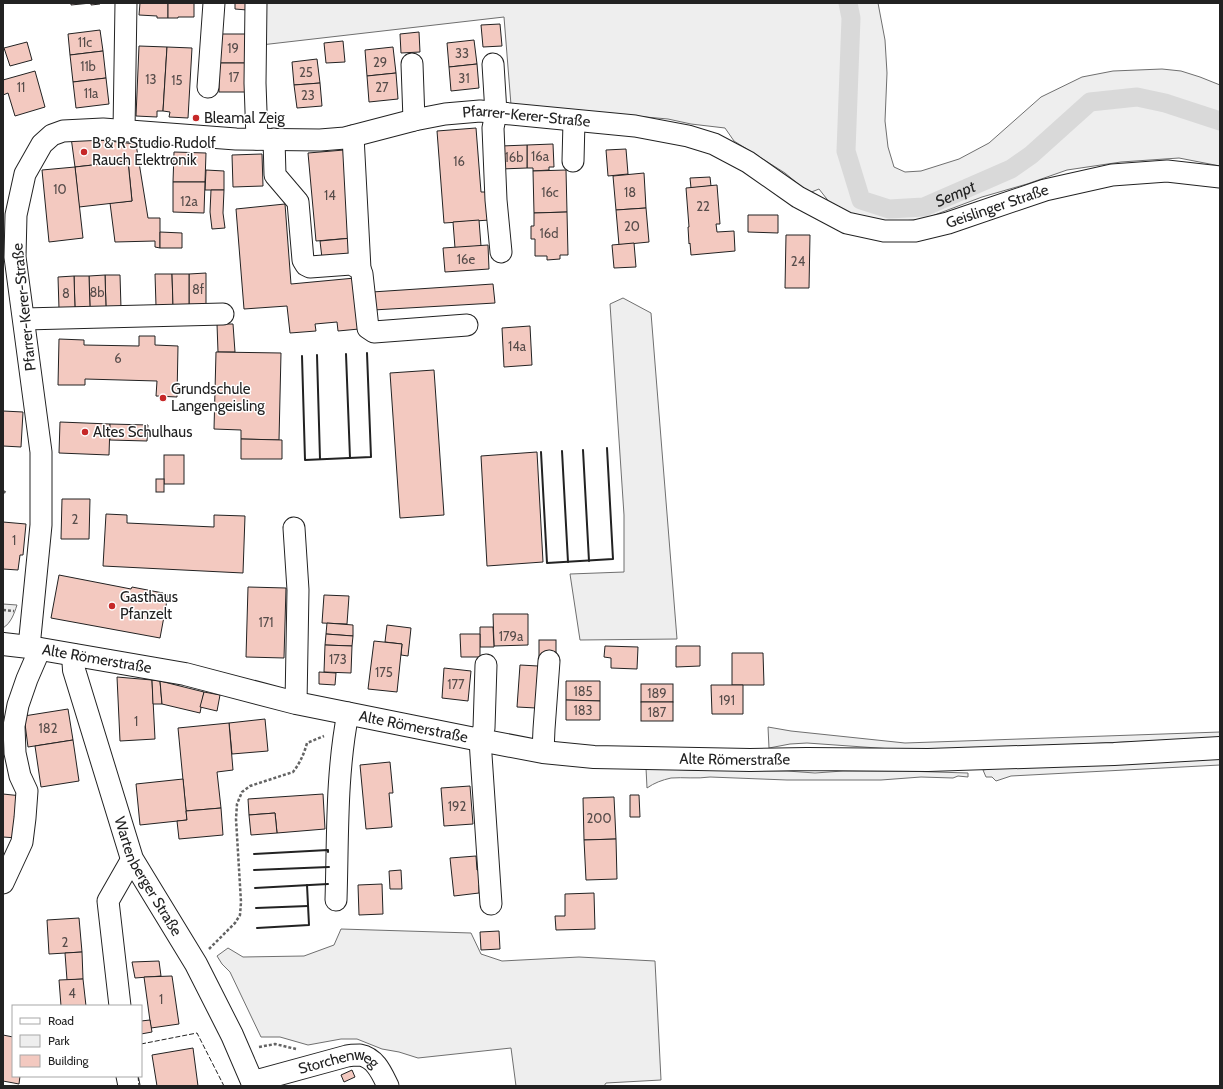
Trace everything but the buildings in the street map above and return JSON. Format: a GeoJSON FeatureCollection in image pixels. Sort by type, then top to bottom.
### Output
{"type":"FeatureCollection","features":[{"type":"Feature","properties":{"kind":"main road","name":"Alte Römerstraße"},"geometry":{"type":"LineString","coordinates":[[3,644],[185,674],[296,703],[346,720],[480,740],[544,752],[594,757],[750,760],[928,760],[1114,754],[1220,748]]}},
{"type":"Feature","properties":{"kind":"main road","name":"Wartenberger Straße"},"geometry":{"type":"LineString","coordinates":[[73,655],[74,670],[132,859],[196,964],[232,1036],[253,1084]]}},
{"type":"Feature","properties":{"kind":"street"},"geometry":{"type":"LineString","coordinates":[[124,130],[126,3]]}},
{"type":"Feature","properties":{"kind":"street"},"geometry":{"type":"LineString","coordinates":[[208,87],[214,3]]}},
{"type":"Feature","properties":{"kind":"street"},"geometry":{"type":"LineString","coordinates":[[256,3],[255,83],[275,175],[298,202],[303,260],[306,265],[310,267],[351,264],[360,269]]}},
{"type":"Feature","properties":{"kind":"street"},"geometry":{"type":"LineString","coordinates":[[412,64],[414,120]]}},
{"type":"Feature","properties":{"kind":"street"},"geometry":{"type":"LineString","coordinates":[[493,64],[496,113],[493,128],[496,200],[501,252]]}},
{"type":"Feature","properties":{"kind":"street","name":"Pfarrer-Kerer-Straße"},"geometry":{"type":"LineString","coordinates":[[3,883],[22,842],[24,824],[27,791],[20,776],[10,768],[15,753],[14,726],[18,705],[27,679],[34,648],[41,525],[41,452],[24,320],[9,257],[25,174],[42,144],[52,135],[63,131],[103,129],[236,139],[320,140],[353,136],[414,120],[445,114],[480,112],[496,113],[635,126],[694,138],[714,144],[748,162],[783,186]]}},
{"type":"Feature","properties":{"kind":"street"},"geometry":{"type":"LineString","coordinates":[[573,161],[574,121]]}},
{"type":"Feature","properties":{"kind":"street"},"geometry":{"type":"LineString","coordinates":[[353,136],[360,269],[362,274],[368,328],[374,332],[467,325]]}},
{"type":"Feature","properties":{"kind":"street","name":"Geislinger Straße"},"geometry":{"type":"LineString","coordinates":[[783,186],[798,197],[847,223],[884,230],[915,231],[948,223],[1045,190],[1112,176],[1167,171],[1220,177]]}},
{"type":"Feature","properties":{"kind":"street"},"geometry":{"type":"LineString","coordinates":[[24,320],[223,314]]}},
{"type":"Feature","properties":{"kind":"street"},"geometry":{"type":"LineString","coordinates":[[294,528],[298,598],[296,703]]}},
{"type":"Feature","properties":{"kind":"street"},"geometry":{"type":"LineString","coordinates":[[544,752],[544,729],[550,661]]}},
{"type":"Feature","properties":{"kind":"street"},"geometry":{"type":"LineString","coordinates":[[486,665],[484,728],[480,740],[491,904]]}},
{"type":"Feature","properties":{"kind":"street"},"geometry":{"type":"LineString","coordinates":[[336,900],[339,784],[346,720]]}},
{"type":"Feature","properties":{"kind":"street"},"geometry":{"type":"LineString","coordinates":[[120,1005],[108,901],[132,859]]}},
{"type":"Feature","properties":{"kind":"street","name":"Storchenweg"},"geometry":{"type":"LineString","coordinates":[[253,1084],[347,1056],[361,1055],[370,1059],[380,1069],[388,1086]]}},
{"type":"Feature","properties":{"kind":"path"},"geometry":{"type":"LineString","coordinates":[[3,610],[18,612]]}},
{"type":"Feature","properties":{"kind":"path"},"geometry":{"type":"LineString","coordinates":[[196,964],[235,923],[240,915],[241,902],[236,819],[237,804],[242,792],[250,786],[293,772],[301,760],[307,744],[346,720]]}},
{"type":"Feature","properties":{"kind":"green space"},"geometry":{"type":"Polygon","coordinates":[[[262,3],[878,3],[885,40],[887,73],[885,121],[888,147],[894,167],[905,172],[921,171],[959,159],[989,143],[1041,97],[1082,77],[1113,71],[1162,69],[1181,71],[1220,85],[1220,166],[1179,158],[1121,162],[1067,170],[1027,184],[982,197],[924,219],[892,222],[854,220],[830,203],[819,189],[809,193],[785,173],[734,141],[725,128],[691,124],[668,119],[511,105],[504,17],[261,45],[262,3]]]}},
{"type":"Feature","properties":{"kind":"green space"},"geometry":{"type":"Polygon","coordinates":[[[623,298],[651,313],[677,639],[580,640],[570,574],[624,572],[624,515],[610,304],[623,298]]]}},
{"type":"Feature","properties":{"kind":"green space"},"geometry":{"type":"Polygon","coordinates":[[[3,604],[17,605],[10,621],[3,628],[3,604]]]}},
{"type":"Feature","properties":{"kind":"green space"},"geometry":{"type":"Polygon","coordinates":[[[768,727],[791,731],[905,743],[1220,732],[1220,738],[920,751],[807,743],[790,744],[769,748],[768,727]]]}},
{"type":"Feature","properties":{"kind":"green space"},"geometry":{"type":"Polygon","coordinates":[[[1220,757],[1220,765],[1011,776],[996,781],[992,777],[986,777],[983,770],[1002,767],[1220,757]]]}},
{"type":"Feature","properties":{"kind":"green space"},"geometry":{"type":"Polygon","coordinates":[[[646,768],[815,773],[843,771],[903,771],[968,773],[968,777],[921,777],[881,780],[787,780],[710,777],[671,778],[647,788],[646,768]]]}},
{"type":"Feature","properties":{"kind":"green space"},"geometry":{"type":"Polygon","coordinates":[[[341,929],[471,933],[481,954],[502,961],[579,957],[655,961],[661,1080],[606,1083],[604,1086],[516,1086],[511,1048],[418,1058],[399,1052],[382,1049],[357,1039],[341,1039],[308,1045],[280,1037],[261,1037],[230,972],[217,956],[228,948],[243,957],[304,956],[334,945],[341,929]]]}},
{"type":"Feature","properties":{"kind":"waterway","name":"Sempt"},"geometry":{"type":"LineString","coordinates":[[848,3],[851,18],[846,151],[861,200],[889,209],[924,207],[1011,169],[1031,155],[1090,102],[1137,97],[1165,103],[1220,121]]}},
{"type":"Feature","properties":{"kind":"fence"},"geometry":{"type":"LineString","coordinates":[[142,1044],[197,1033],[224,1086]]}},
{"type":"Feature","properties":{"kind":"fence"},"geometry":{"type":"LineString","coordinates":[[138,1077],[139,1086]]}},
{"type":"Feature","properties":{"kind":"wall"},"geometry":{"type":"LineString","coordinates":[[302,356],[305,460],[371,457],[367,353]]}},
{"type":"Feature","properties":{"kind":"wall"},"geometry":{"type":"LineString","coordinates":[[346,354],[350,458]]}},
{"type":"Feature","properties":{"kind":"wall"},"geometry":{"type":"LineString","coordinates":[[317,355],[320,459]]}},
{"type":"Feature","properties":{"kind":"wall"},"geometry":{"type":"LineString","coordinates":[[541,452],[547,563],[613,559],[607,448]]}},
{"type":"Feature","properties":{"kind":"wall"},"geometry":{"type":"LineString","coordinates":[[583,450],[589,561]]}},
{"type":"Feature","properties":{"kind":"wall"},"geometry":{"type":"LineString","coordinates":[[562,451],[568,562]]}},
{"type":"Feature","properties":{"kind":"wall"},"geometry":{"type":"LineString","coordinates":[[254,854],[328,850],[328,852]]}},
{"type":"Feature","properties":{"kind":"wall"},"geometry":{"type":"LineString","coordinates":[[254,870],[329,867]]}},
{"type":"Feature","properties":{"kind":"wall"},"geometry":{"type":"LineString","coordinates":[[255,888],[328,884]]}},
{"type":"Feature","properties":{"kind":"wall"},"geometry":{"type":"LineString","coordinates":[[257,928],[309,925],[307,885]]}},
{"type":"Feature","properties":{"kind":"wall"},"geometry":{"type":"LineString","coordinates":[[256,908],[308,906]]}},
{"type":"Feature","properties":{"kind":"place","name":"Bleamal Zeig"},"geometry":{"type":"Point","coordinates":[196,118]}},
{"type":"Feature","properties":{"kind":"place","name":"B & R Studio Rudolf Rauch Elektronik"},"geometry":{"type":"Point","coordinates":[84,152]}},
{"type":"Feature","properties":{"kind":"place","name":"Grundschule Langengeisling"},"geometry":{"type":"Point","coordinates":[163,398]}},
{"type":"Feature","properties":{"kind":"place","name":"Altes Schulhaus"},"geometry":{"type":"Point","coordinates":[85,432]}},
{"type":"Feature","properties":{"kind":"place","name":"Gasthaus Pfanzelt"},"geometry":{"type":"Point","coordinates":[112,606]}}]}
